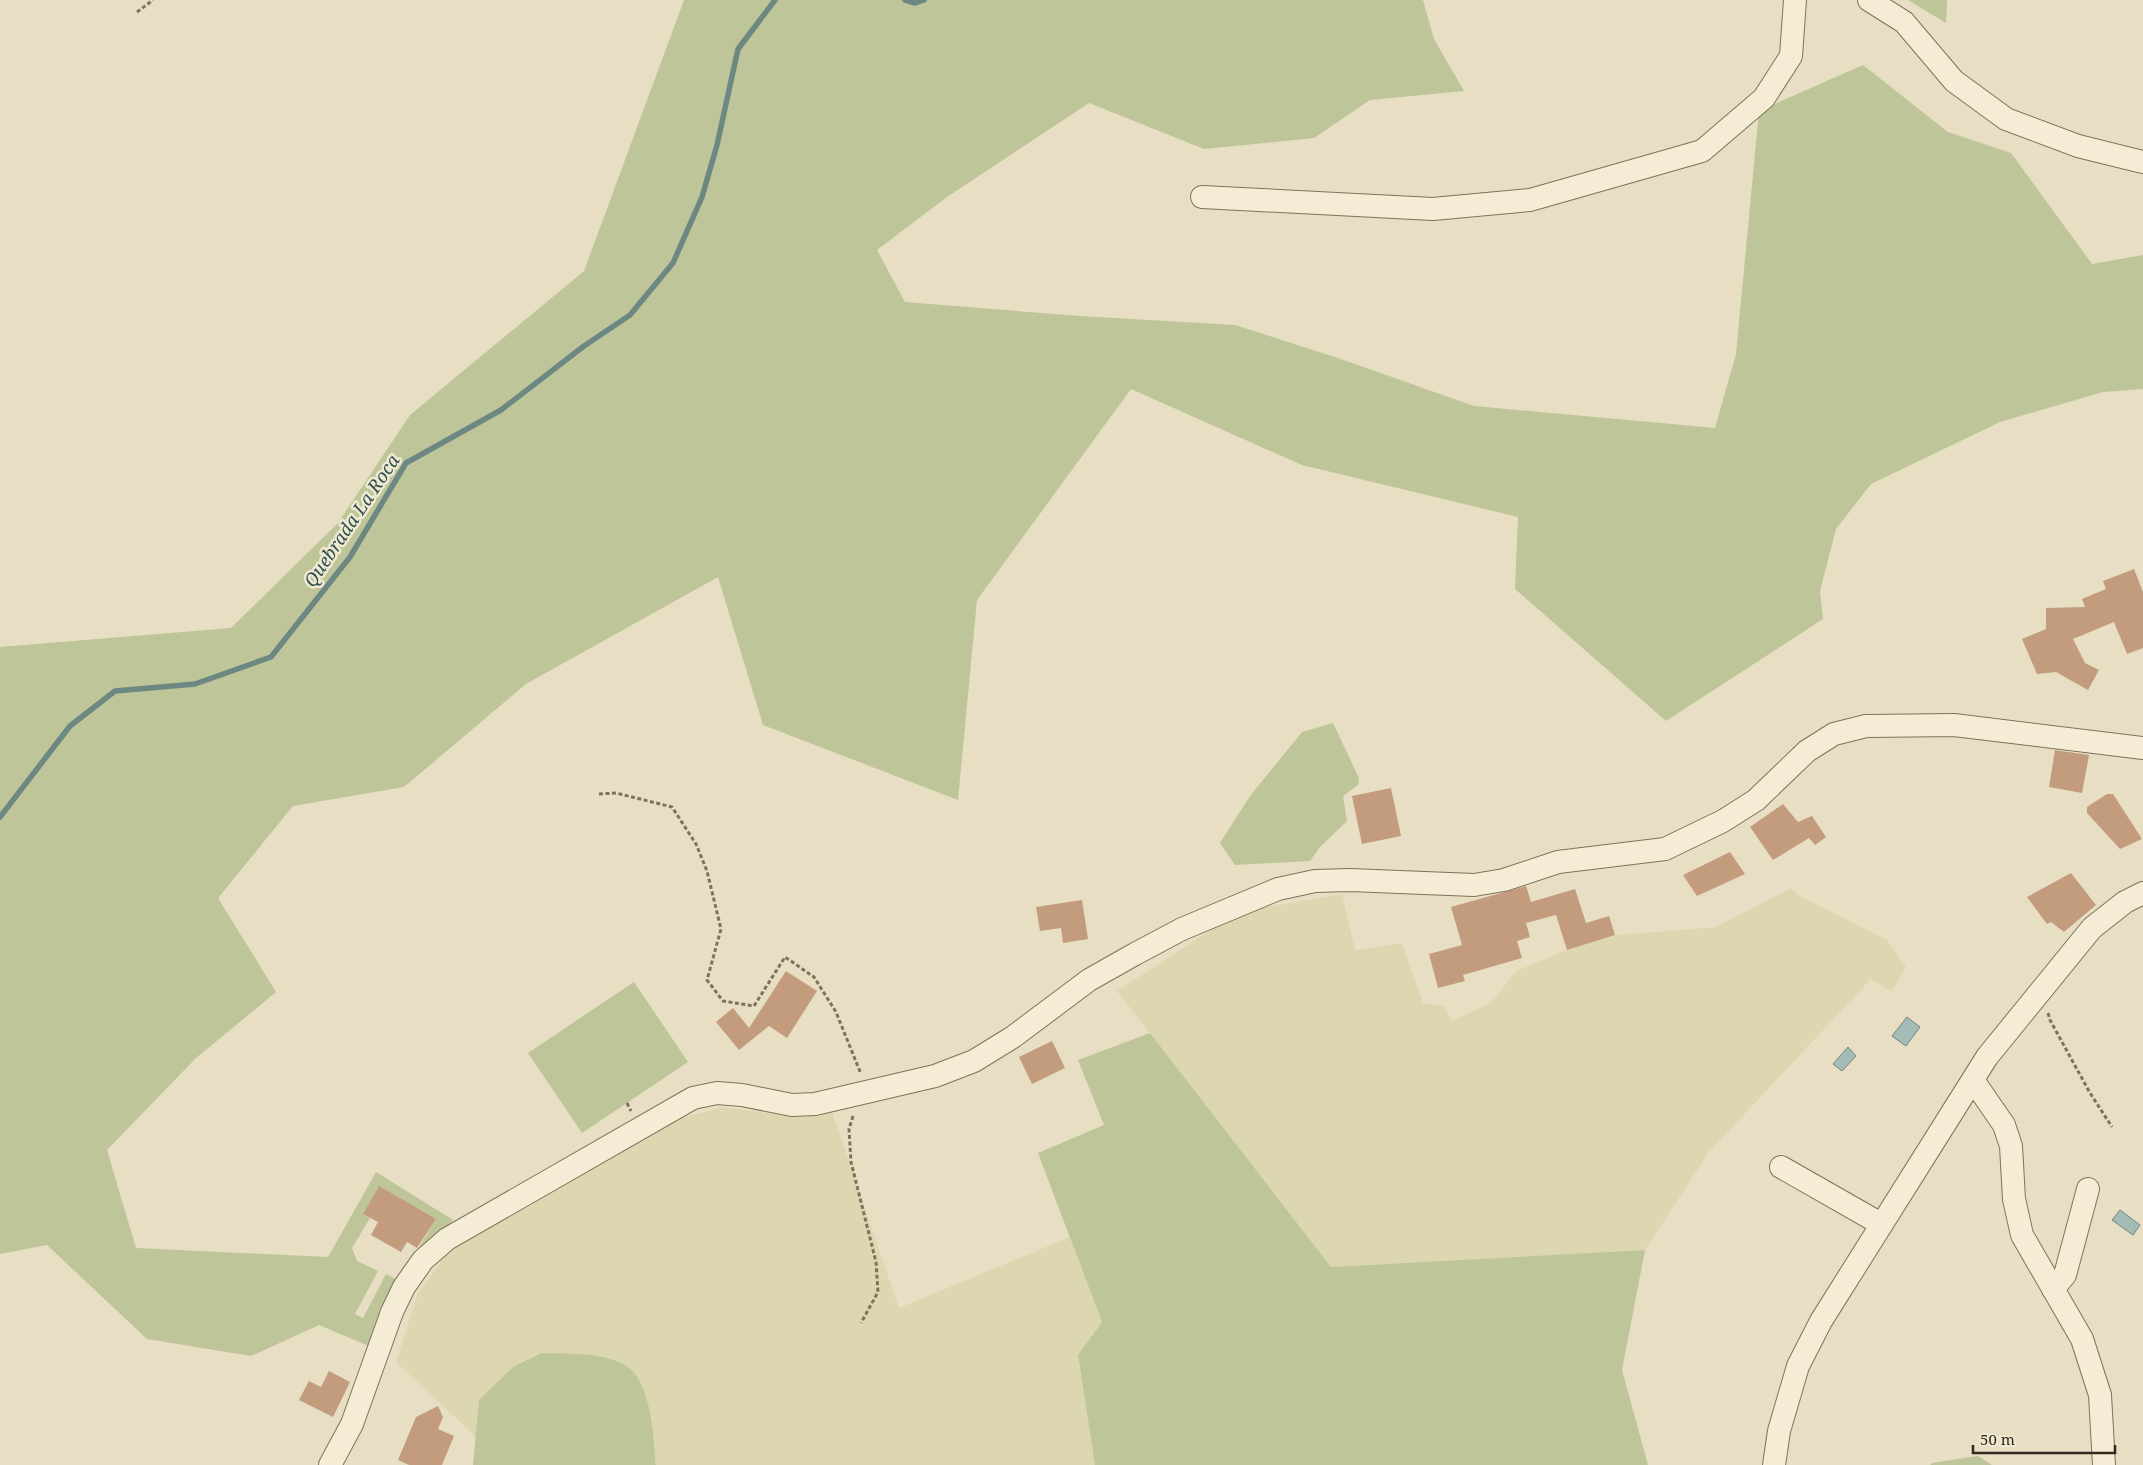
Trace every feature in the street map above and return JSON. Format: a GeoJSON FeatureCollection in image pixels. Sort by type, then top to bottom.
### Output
{"type":"FeatureCollection","features":[{"type":"Feature","properties":{"kind":"street"},"geometry":{"type":"LineString","coordinates":[[1202,197],[1433,209],[1530,200],[1702,151],[1764,98],[1791,56],[1794,0]]}},
{"type":"Feature","properties":{"kind":"street"},"geometry":{"type":"LineString","coordinates":[[1869,0],[1904,22],[1954,81],[2006,119],[2078,146],[2143,162]]}},
{"type":"Feature","properties":{"kind":"street"},"geometry":{"type":"LineString","coordinates":[[330,1465],[352,1424],[392,1312],[404,1287],[423,1260],[447,1239],[693,1098],[717,1093],[742,1094],[792,1105],[815,1104],[935,1076],[974,1061],[1013,1037],[1089,980],[1182,928],[1278,889],[1315,881],[1350,880],[1474,885],[1504,880],[1558,862],[1634,855],[1665,849],[1724,821],[1756,800],[1807,752],[1834,734],[1866,726],[1954,725],[2143,748]]}},
{"type":"Feature","properties":{"kind":"street"},"geometry":{"type":"LineString","coordinates":[[1774,1465],[1779,1431],[1798,1366],[1821,1321],[1987,1057],[2092,928],[2125,902],[2143,893]]}},
{"type":"Feature","properties":{"kind":"street"},"geometry":{"type":"LineString","coordinates":[[1973,1080],[2004,1125],[2011,1146],[2014,1199],[2022,1235],[2082,1339],[2100,1395],[2104,1465]]}},
{"type":"Feature","properties":{"kind":"street"},"geometry":{"type":"LineString","coordinates":[[1781,1167],[1881,1224]]}},
{"type":"Feature","properties":{"kind":"street"},"geometry":{"type":"LineString","coordinates":[[2053,1289],[2065,1275],[2088,1189]]}},
{"type":"Feature","properties":{"kind":"path"},"geometry":{"type":"LineString","coordinates":[[137,12],[153,0]]}},
{"type":"Feature","properties":{"kind":"path"},"geometry":{"type":"LineString","coordinates":[[599,794],[616,793],[672,807],[696,844],[707,871],[721,929],[707,980],[723,1001],[754,1006],[785,957],[814,977],[836,1012],[867,1092],[855,1110],[849,1129],[850,1162],[876,1262],[878,1292],[861,1322]]}},
{"type":"Feature","properties":{"kind":"path"},"geometry":{"type":"LineString","coordinates":[[2043,988],[2050,1020],[2090,1093],[2112,1127]]}},
{"type":"Feature","properties":{"kind":"shaded area"},"geometry":{"type":"Polygon","coordinates":[[[1791,888],[1796,894],[1887,940],[1906,967],[1892,992],[1871,979],[1709,1152],[1645,1250],[1331,1267],[1117,991],[1214,928],[1262,908],[1342,894],[1355,950],[1402,943],[1423,1003],[1445,1006],[1451,1021],[1491,1003],[1516,971],[1567,950],[1615,935],[1716,927],[1791,888]]]}},
{"type":"Feature","properties":{"kind":"shaded area"},"geometry":{"type":"Polygon","coordinates":[[[723,1107],[790,1116],[832,1111],[899,1308],[1070,1237],[1102,1322],[1078,1355],[1095,1465],[656,1465],[646,1395],[587,1355],[540,1353],[513,1367],[477,1419],[476,1437],[396,1362],[418,1293],[448,1252],[677,1119],[723,1107]]]}},
{"type":"Feature","properties":{"kind":"green space"},"geometry":{"type":"Polygon","coordinates":[[[684,0],[1423,0],[1434,39],[1464,91],[1370,100],[1314,138],[1204,149],[1089,103],[947,197],[877,250],[905,302],[1080,316],[1235,325],[1338,358],[1474,406],[1715,428],[1736,354],[1759,111],[1863,65],[1948,132],[2011,153],[2092,264],[2143,255],[2143,389],[2103,392],[2000,422],[1871,484],[1836,529],[1820,591],[1823,619],[1666,721],[1515,589],[1518,517],[1302,465],[1131,389],[977,600],[958,800],[763,725],[718,577],[526,684],[404,787],[293,806],[218,898],[276,992],[196,1058],[107,1150],[136,1248],[328,1257],[376,1172],[453,1220],[423,1252],[418,1249],[436,1219],[379,1187],[363,1214],[370,1218],[352,1248],[357,1261],[378,1271],[355,1314],[363,1318],[386,1274],[401,1282],[371,1347],[319,1325],[251,1356],[147,1339],[47,1245],[0,1254],[0,647],[231,628],[338,523],[410,415],[584,271],[684,0]]]}},
{"type":"Feature","properties":{"kind":"green space"},"geometry":{"type":"Polygon","coordinates":[[[1908,0],[1947,0],[1946,23],[1908,0]]]}},
{"type":"Feature","properties":{"kind":"green space"},"geometry":{"type":"Polygon","coordinates":[[[1333,723],[1359,778],[1358,785],[1343,796],[1347,821],[1320,847],[1310,861],[1235,865],[1220,843],[1250,796],[1302,732],[1333,723]]]}},
{"type":"Feature","properties":{"kind":"green space"},"geometry":{"type":"Polygon","coordinates":[[[634,982],[688,1062],[582,1133],[528,1053],[634,982]]]}},
{"type":"Feature","properties":{"kind":"green space"},"geometry":{"type":"Polygon","coordinates":[[[1150,1033],[1331,1267],[1645,1250],[1622,1370],[1648,1465],[1095,1465],[1078,1355],[1102,1322],[1038,1153],[1104,1125],[1078,1060],[1150,1033]]]}},
{"type":"Feature","properties":{"kind":"green space"},"geometry":{"type":"Polygon","coordinates":[[[541,1353],[582,1354],[602,1357],[621,1363],[631,1370],[639,1380],[649,1408],[656,1465],[473,1465],[479,1400],[513,1367],[541,1353]]]}},
{"type":"Feature","properties":{"kind":"green space"},"geometry":{"type":"Polygon","coordinates":[[[1978,1456],[1992,1465],[1930,1465],[1932,1463],[1978,1456]]]}},
{"type":"Feature","properties":{"kind":"water"},"geometry":{"type":"Polygon","coordinates":[[[1907,1017],[1920,1027],[1906,1046],[1892,1036],[1907,1017]]]}},
{"type":"Feature","properties":{"kind":"water"},"geometry":{"type":"Polygon","coordinates":[[[1848,1047],[1856,1056],[1842,1071],[1833,1064],[1848,1047]]]}},
{"type":"Feature","properties":{"kind":"water"},"geometry":{"type":"Polygon","coordinates":[[[2120,1210],[2140,1225],[2133,1235],[2112,1220],[2120,1210]]]}},
{"type":"Feature","properties":{"kind":"building"},"geometry":{"type":"Polygon","coordinates":[[[2134,569],[2143,592],[2143,648],[2127,654],[2114,622],[2073,639],[2085,663],[2099,670],[2088,690],[2056,672],[2037,674],[2022,639],[2046,629],[2046,608],[2085,607],[2082,599],[2106,589],[2103,581],[2134,569]]]}},
{"type":"Feature","properties":{"kind":"building"},"geometry":{"type":"Polygon","coordinates":[[[2055,750],[2089,755],[2082,793],[2049,787],[2055,750]]]}},
{"type":"Feature","properties":{"kind":"building"},"geometry":{"type":"Polygon","coordinates":[[[1391,788],[1401,836],[1362,844],[1352,796],[1391,788]]]}},
{"type":"Feature","properties":{"kind":"building"},"geometry":{"type":"Polygon","coordinates":[[[2107,794],[2113,794],[2142,839],[2120,849],[2087,813],[2087,807],[2107,794]]]}},
{"type":"Feature","properties":{"kind":"building"},"geometry":{"type":"Polygon","coordinates":[[[1783,804],[1798,822],[1812,816],[1826,837],[1815,845],[1809,838],[1773,860],[1750,827],[1783,804]]]}},
{"type":"Feature","properties":{"kind":"building"},"geometry":{"type":"Polygon","coordinates":[[[1730,852],[1745,874],[1697,896],[1683,875],[1730,852]]]}},
{"type":"Feature","properties":{"kind":"building"},"geometry":{"type":"Polygon","coordinates":[[[2071,873],[2096,905],[2064,932],[2051,922],[2047,924],[2027,897],[2071,873]]]}},
{"type":"Feature","properties":{"kind":"building"},"geometry":{"type":"Polygon","coordinates":[[[1526,886],[1531,902],[1575,889],[1586,923],[1609,916],[1615,935],[1567,950],[1556,915],[1526,923],[1530,937],[1517,941],[1522,958],[1463,975],[1465,981],[1438,988],[1429,954],[1462,945],[1451,907],[1526,886]]]}},
{"type":"Feature","properties":{"kind":"building"},"geometry":{"type":"Polygon","coordinates":[[[1082,900],[1088,939],[1063,943],[1061,928],[1040,931],[1036,907],[1082,900]]]}},
{"type":"Feature","properties":{"kind":"building"},"geometry":{"type":"Polygon","coordinates":[[[786,971],[817,991],[787,1038],[769,1026],[739,1050],[716,1022],[733,1008],[749,1028],[786,971]]]}},
{"type":"Feature","properties":{"kind":"building"},"geometry":{"type":"Polygon","coordinates":[[[1052,1041],[1065,1068],[1032,1084],[1019,1057],[1052,1041]]]}},
{"type":"Feature","properties":{"kind":"building"},"geometry":{"type":"Polygon","coordinates":[[[379,1186],[436,1219],[417,1248],[407,1242],[401,1252],[371,1235],[378,1222],[363,1214],[379,1186]]]}},
{"type":"Feature","properties":{"kind":"building"},"geometry":{"type":"Polygon","coordinates":[[[329,1371],[350,1382],[333,1417],[299,1400],[309,1381],[321,1387],[329,1371]]]}},
{"type":"Feature","properties":{"kind":"building"},"geometry":{"type":"Polygon","coordinates":[[[438,1406],[443,1417],[438,1429],[454,1436],[442,1465],[409,1465],[398,1460],[416,1417],[438,1406]]]}},
{"type":"Feature","properties":{"kind":"waterway","name":"Quebrada La Roca"},"geometry":{"type":"LineString","coordinates":[[0,817],[70,726],[115,691],[195,684],[271,657],[350,557],[406,463],[501,410],[584,346],[630,315],[673,263],[702,197],[717,145],[738,49],[775,0]]}},
{"type":"Feature","properties":{"kind":"waterway","name":"Quebrada La Roca"},"geometry":{"type":"LineString","coordinates":[[905,0],[915,3],[924,0]]}}]}
